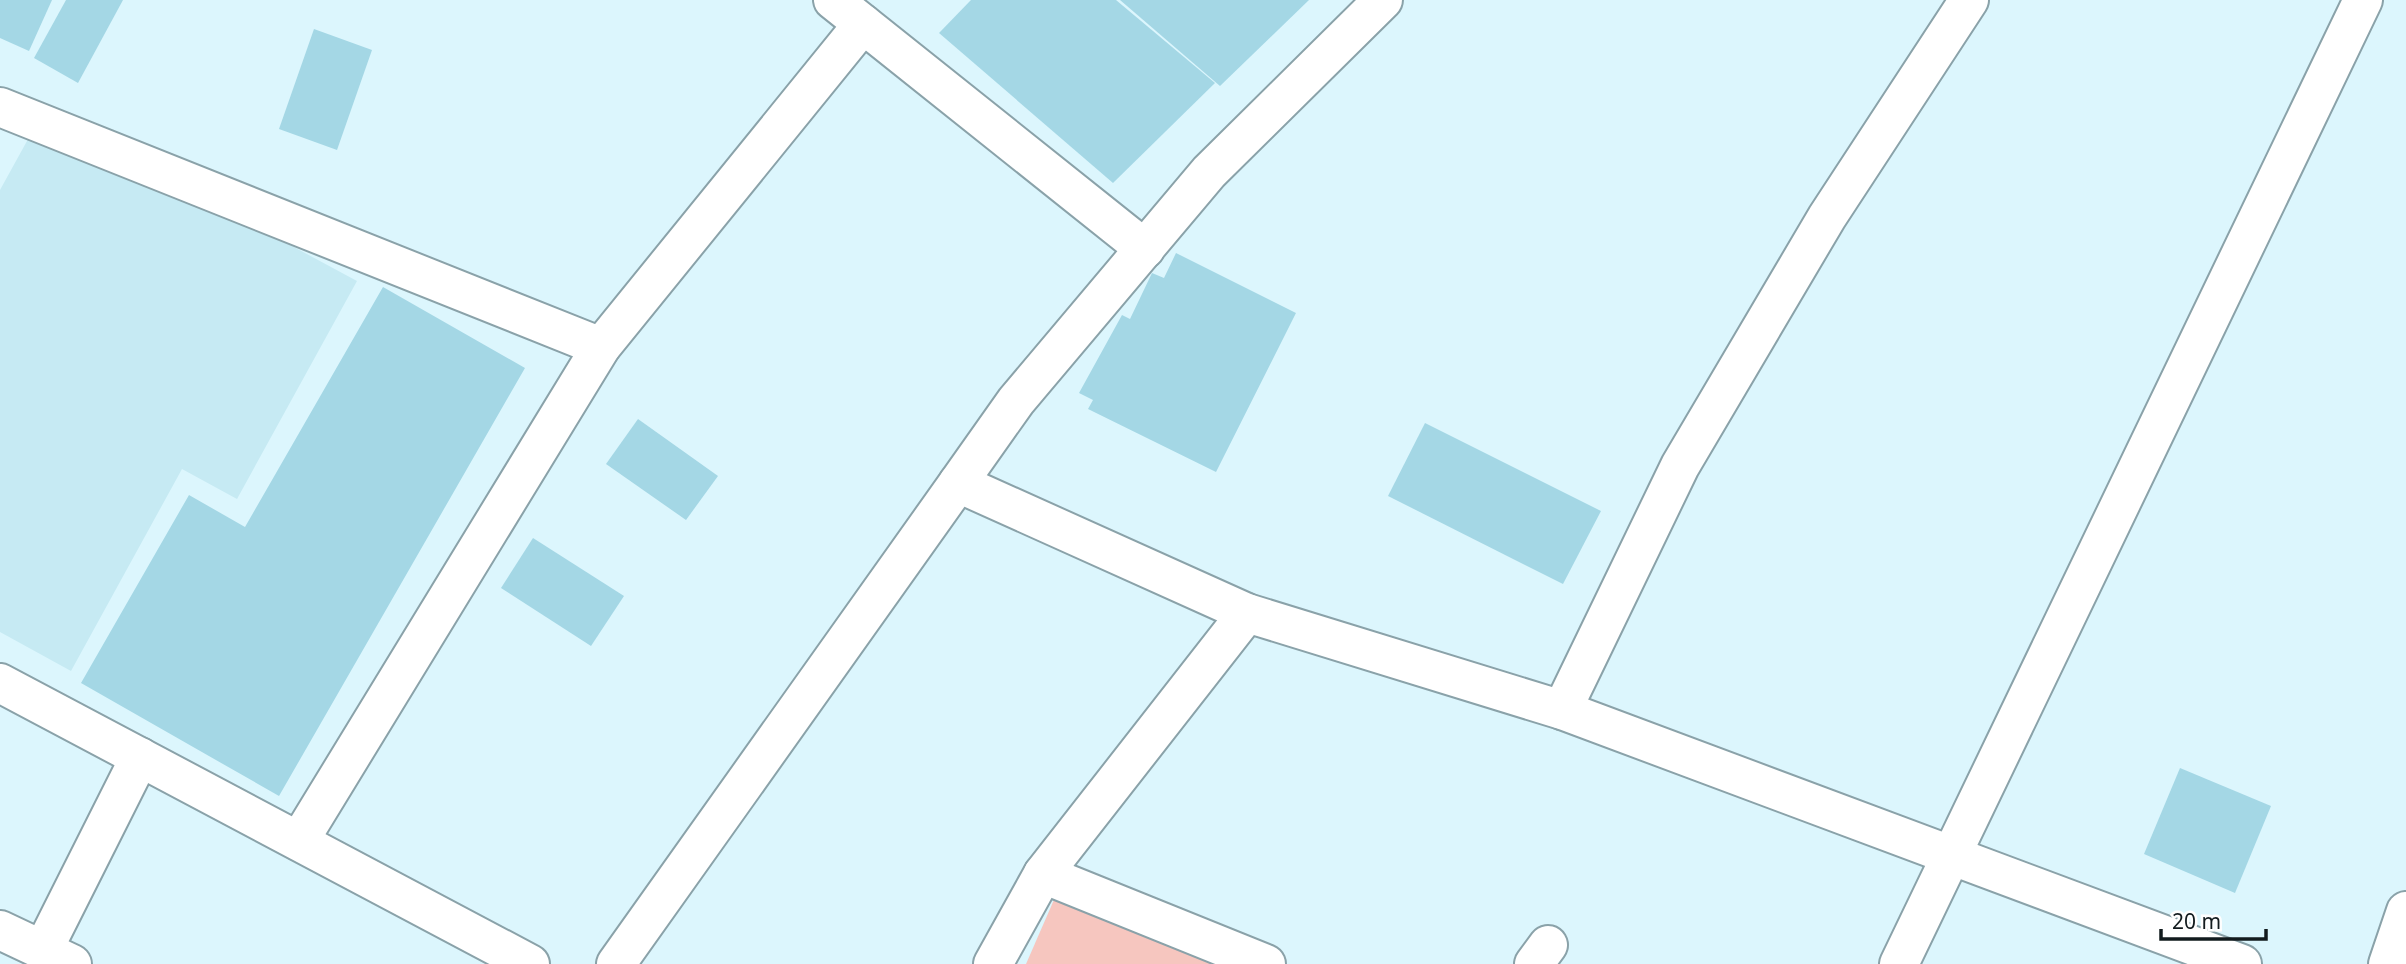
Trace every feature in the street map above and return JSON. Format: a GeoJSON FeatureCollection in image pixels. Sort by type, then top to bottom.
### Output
{"type":"FeatureCollection","features":[{"type":"Feature","properties":{"kind":"street"},"geometry":{"type":"LineString","coordinates":[[833,0],[1144,249]]}},
{"type":"Feature","properties":{"kind":"street"},"geometry":{"type":"LineString","coordinates":[[617,964],[1016,401],[1209,172],[1382,0]]}},
{"type":"Feature","properties":{"kind":"street"},"geometry":{"type":"LineString","coordinates":[[1562,710],[1680,466],[1827,217],[1969,0]]}},
{"type":"Feature","properties":{"kind":"street"},"geometry":{"type":"LineString","coordinates":[[1899,964],[2363,0]]}},
{"type":"Feature","properties":{"kind":"street"},"geometry":{"type":"LineString","coordinates":[[299,841],[601,347],[863,24]]}},
{"type":"Feature","properties":{"kind":"street"},"geometry":{"type":"LineString","coordinates":[[0,107],[601,347]]}},
{"type":"Feature","properties":{"kind":"street"},"geometry":{"type":"LineString","coordinates":[[958,483],[1247,613],[1562,710],[2242,964]]}},
{"type":"Feature","properties":{"kind":"street"},"geometry":{"type":"LineString","coordinates":[[993,964],[1043,874],[1247,613]]}},
{"type":"Feature","properties":{"kind":"street"},"geometry":{"type":"LineString","coordinates":[[0,683],[530,964]]}},
{"type":"Feature","properties":{"kind":"street"},"geometry":{"type":"LineString","coordinates":[[0,930],[57,957],[140,757]]}},
{"type":"Feature","properties":{"kind":"street"},"geometry":{"type":"LineString","coordinates":[[1043,874],[1266,964]]}},
{"type":"Feature","properties":{"kind":"street"},"geometry":{"type":"LineString","coordinates":[[2388,964],[2406,911]]}},
{"type":"Feature","properties":{"kind":"shaded area"},"geometry":{"type":"Polygon","coordinates":[[[43,112],[357,281],[237,499],[182,469],[71,671],[0,632],[0,190],[43,112]]]}},
{"type":"Feature","properties":{"kind":"shaded area"},"geometry":{"type":"Polygon","coordinates":[[[1060,886],[1240,964],[1026,964],[1060,886]]]}},
{"type":"Feature","properties":{"kind":"building"},"geometry":{"type":"Polygon","coordinates":[[[0,0],[52,0],[29,51],[0,38],[0,0]]]}},
{"type":"Feature","properties":{"kind":"building"},"geometry":{"type":"Polygon","coordinates":[[[66,0],[123,0],[78,83],[34,58],[66,0]]]}},
{"type":"Feature","properties":{"kind":"building"},"geometry":{"type":"Polygon","coordinates":[[[971,0],[1116,0],[1215,83],[1113,183],[939,33],[971,0]]]}},
{"type":"Feature","properties":{"kind":"building"},"geometry":{"type":"Polygon","coordinates":[[[1120,0],[1309,0],[1220,86],[1120,0]]]}},
{"type":"Feature","properties":{"kind":"building"},"geometry":{"type":"Polygon","coordinates":[[[314,29],[372,50],[337,150],[279,129],[314,29]]]}},
{"type":"Feature","properties":{"kind":"building"},"geometry":{"type":"Polygon","coordinates":[[[1176,253],[1296,313],[1216,472],[1088,409],[1093,400],[1079,393],[1122,315],[1130,319],[1152,273],[1164,278],[1176,253]]]}},
{"type":"Feature","properties":{"kind":"building"},"geometry":{"type":"Polygon","coordinates":[[[383,287],[525,368],[279,796],[81,683],[189,495],[245,527],[383,287]]]}},
{"type":"Feature","properties":{"kind":"building"},"geometry":{"type":"Polygon","coordinates":[[[638,419],[718,476],[686,520],[606,464],[638,419]]]}},
{"type":"Feature","properties":{"kind":"building"},"geometry":{"type":"Polygon","coordinates":[[[1425,423],[1601,511],[1563,584],[1388,496],[1425,423]]]}},
{"type":"Feature","properties":{"kind":"building"},"geometry":{"type":"Polygon","coordinates":[[[533,538],[624,596],[591,646],[501,588],[533,538]]]}},
{"type":"Feature","properties":{"kind":"building"},"geometry":{"type":"Polygon","coordinates":[[[2180,768],[2271,806],[2235,893],[2144,854],[2180,768]]]}}]}
